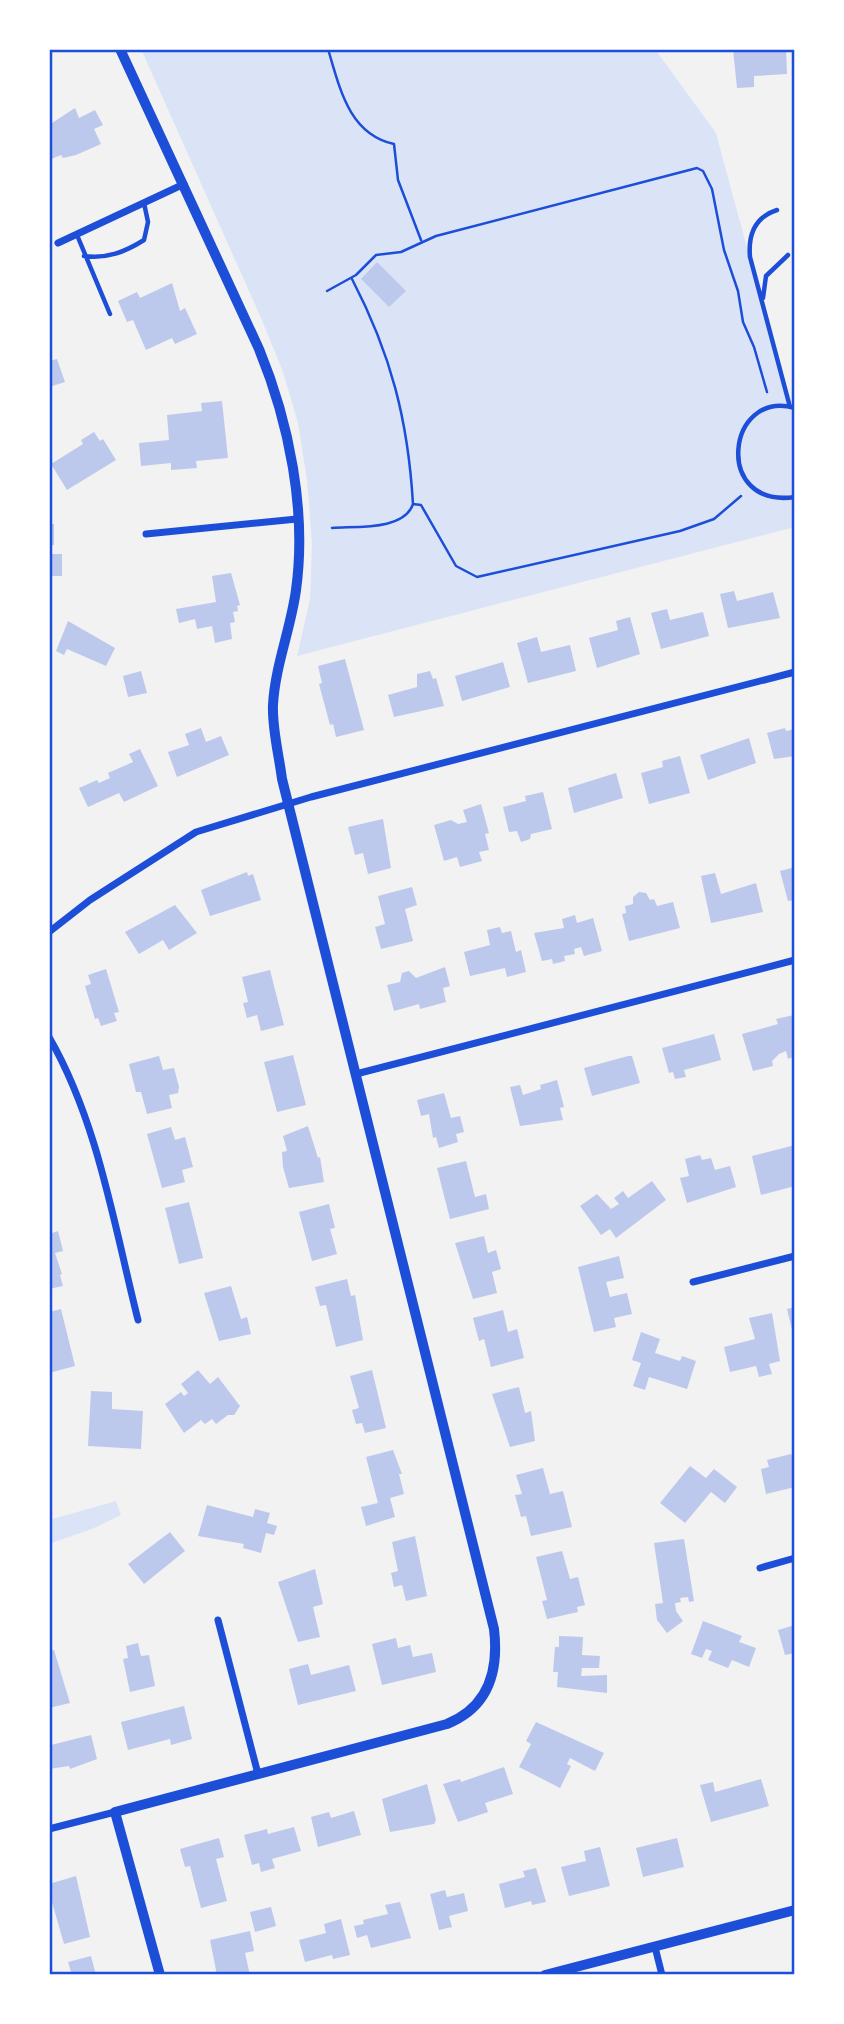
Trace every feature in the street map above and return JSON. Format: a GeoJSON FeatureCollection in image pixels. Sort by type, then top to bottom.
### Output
{"type":"FeatureCollection","features":[{"type":"Feature","properties":{"kind":"street"},"geometry":{"type":"LineString","coordinates":[[49,1829],[447,1724],[475,1707],[493,1678],[496,1658],[494,1629],[288,803],[273,704],[297,588],[297,519],[289,447],[271,377],[120,49]]}},
{"type":"Feature","properties":{"kind":"street"},"geometry":{"type":"LineString","coordinates":[[58,243],[184,184]]}},
{"type":"Feature","properties":{"kind":"street"},"geometry":{"type":"LineString","coordinates":[[146,534],[297,519]]}},
{"type":"Feature","properties":{"kind":"street"},"geometry":{"type":"LineString","coordinates":[[49,932],[90,900],[195,832],[288,803],[795,672]]}},
{"type":"Feature","properties":{"kind":"street"},"geometry":{"type":"LineString","coordinates":[[356,1074],[795,960]]}},
{"type":"Feature","properties":{"kind":"street"},"geometry":{"type":"LineString","coordinates":[[49,1037],[64,1063],[83,1111],[138,1320]]}},
{"type":"Feature","properties":{"kind":"street"},"geometry":{"type":"LineString","coordinates":[[693,1282],[795,1256]]}},
{"type":"Feature","properties":{"kind":"street"},"geometry":{"type":"LineString","coordinates":[[760,1569],[795,1559]]}},
{"type":"Feature","properties":{"kind":"street"},"geometry":{"type":"LineString","coordinates":[[218,1620],[258,1774]]}},
{"type":"Feature","properties":{"kind":"street"},"geometry":{"type":"LineString","coordinates":[[115,1812],[160,1975]]}},
{"type":"Feature","properties":{"kind":"street"},"geometry":{"type":"LineString","coordinates":[[545,1975],[795,1910]]}},
{"type":"Feature","properties":{"kind":"street"},"geometry":{"type":"LineString","coordinates":[[655,1947],[662,1975]]}},
{"type":"Feature","properties":{"kind":"lane"},"geometry":{"type":"LineString","coordinates":[[84,256],[101,258],[130,249],[144,240],[148,222],[144,202]]}},
{"type":"Feature","properties":{"kind":"lane"},"geometry":{"type":"LineString","coordinates":[[777,210],[758,222],[749,243],[764,309],[792,408],[779,406],[758,414],[743,429],[737,450],[741,471],[754,488],[774,498],[795,497]]}},
{"type":"Feature","properties":{"kind":"lane"},"geometry":{"type":"LineString","coordinates":[[76,234],[110,314]]}},
{"type":"Feature","properties":{"kind":"lane"},"geometry":{"type":"LineString","coordinates":[[764,309],[766,276],[788,255]]}},
{"type":"Feature","properties":{"kind":"path"},"geometry":{"type":"LineString","coordinates":[[328,49],[345,99],[362,129],[373,137],[394,144],[398,180],[421,240]]}},
{"type":"Feature","properties":{"kind":"path"},"geometry":{"type":"LineString","coordinates":[[327,291],[351,278],[376,255],[401,252],[421,240],[696,168],[703,171],[712,189],[724,250],[738,290],[743,322],[767,392]]}},
{"type":"Feature","properties":{"kind":"path"},"geometry":{"type":"LineString","coordinates":[[332,528],[384,524],[411,511],[413,504],[409,446],[399,395],[384,347],[351,278]]}},
{"type":"Feature","properties":{"kind":"path"},"geometry":{"type":"LineString","coordinates":[[413,504],[421,505],[456,566],[477,577],[680,531],[714,519],[741,496]]}},
{"type":"Feature","properties":{"kind":"shaded area"},"geometry":{"type":"Polygon","coordinates":[[[141,49],[655,49],[716,133],[795,425],[795,527],[297,656],[310,599],[312,543],[307,480],[298,423],[283,372],[261,318],[141,49]]]}},
{"type":"Feature","properties":{"kind":"shaded area"},"geometry":{"type":"Polygon","coordinates":[[[116,1501],[121,1515],[92,1529],[49,1544],[49,1520],[116,1501]]]}},
{"type":"Feature","properties":{"kind":"building"},"geometry":{"type":"Polygon","coordinates":[[[733,49],[786,49],[787,74],[754,76],[754,87],[737,88],[733,49]]]}},
{"type":"Feature","properties":{"kind":"building"},"geometry":{"type":"Polygon","coordinates":[[[75,108],[79,118],[95,110],[103,125],[94,129],[101,144],[76,155],[63,158],[61,155],[49,160],[49,125],[75,108]]]}},
{"type":"Feature","properties":{"kind":"building"},"geometry":{"type":"Polygon","coordinates":[[[377,262],[406,291],[389,307],[361,279],[377,262]]]}},
{"type":"Feature","properties":{"kind":"building"},"geometry":{"type":"Polygon","coordinates":[[[172,283],[180,311],[185,308],[197,334],[175,344],[172,338],[146,350],[133,320],[127,322],[118,301],[137,292],[140,298],[172,283]]]}},
{"type":"Feature","properties":{"kind":"building"},"geometry":{"type":"Polygon","coordinates":[[[57,359],[65,382],[49,387],[49,361],[57,359]]]}},
{"type":"Feature","properties":{"kind":"building"},"geometry":{"type":"Polygon","coordinates":[[[222,401],[228,458],[196,461],[197,468],[171,470],[171,463],[141,466],[139,443],[169,440],[167,415],[202,411],[201,403],[222,401]]]}},
{"type":"Feature","properties":{"kind":"building"},"geometry":{"type":"Polygon","coordinates":[[[94,432],[100,441],[103,439],[116,460],[67,490],[51,464],[83,444],[81,440],[94,432]]]}},
{"type":"Feature","properties":{"kind":"building"},"geometry":{"type":"Polygon","coordinates":[[[49,511],[54,524],[54,545],[49,545],[49,511]]]}},
{"type":"Feature","properties":{"kind":"building"},"geometry":{"type":"Polygon","coordinates":[[[49,554],[62,554],[62,576],[49,576],[49,554]]]}},
{"type":"Feature","properties":{"kind":"building"},"geometry":{"type":"Polygon","coordinates":[[[231,573],[240,605],[237,606],[238,611],[233,612],[235,622],[230,623],[232,639],[215,643],[212,626],[197,629],[195,619],[179,623],[176,609],[216,602],[212,576],[231,573]]]}},
{"type":"Feature","properties":{"kind":"building"},"geometry":{"type":"Polygon","coordinates":[[[734,591],[737,601],[773,592],[780,618],[728,628],[720,594],[734,591]]]}},
{"type":"Feature","properties":{"kind":"building"},"geometry":{"type":"Polygon","coordinates":[[[667,609],[670,620],[703,612],[709,636],[661,649],[651,613],[667,609]]]}},
{"type":"Feature","properties":{"kind":"building"},"geometry":{"type":"Polygon","coordinates":[[[630,617],[640,654],[597,668],[589,638],[618,630],[616,621],[630,617]]]}},
{"type":"Feature","properties":{"kind":"building"},"geometry":{"type":"Polygon","coordinates":[[[68,621],[115,648],[106,666],[67,649],[64,655],[56,651],[68,621]]]}},
{"type":"Feature","properties":{"kind":"building"},"geometry":{"type":"Polygon","coordinates":[[[537,637],[541,652],[570,645],[576,671],[528,683],[517,643],[537,637]]]}},
{"type":"Feature","properties":{"kind":"building"},"geometry":{"type":"Polygon","coordinates":[[[345,659],[364,730],[336,737],[319,684],[322,683],[318,666],[345,659]]]}},
{"type":"Feature","properties":{"kind":"building"},"geometry":{"type":"Polygon","coordinates":[[[503,662],[510,687],[462,701],[455,676],[503,662]]]}},
{"type":"Feature","properties":{"kind":"building"},"geometry":{"type":"Polygon","coordinates":[[[141,671],[147,693],[128,697],[123,676],[141,671]]]}},
{"type":"Feature","properties":{"kind":"building"},"geometry":{"type":"Polygon","coordinates":[[[430,671],[433,679],[436,678],[444,706],[394,717],[388,695],[417,687],[417,674],[430,671]]]}},
{"type":"Feature","properties":{"kind":"building"},"geometry":{"type":"Polygon","coordinates":[[[201,728],[206,742],[221,736],[229,755],[177,777],[168,752],[189,745],[185,734],[201,728]]]}},
{"type":"Feature","properties":{"kind":"building"},"geometry":{"type":"Polygon","coordinates":[[[785,728],[786,731],[795,729],[795,756],[774,759],[767,733],[785,728]]]}},
{"type":"Feature","properties":{"kind":"building"},"geometry":{"type":"Polygon","coordinates":[[[749,738],[756,763],[708,780],[700,755],[749,738]]]}},
{"type":"Feature","properties":{"kind":"building"},"geometry":{"type":"Polygon","coordinates":[[[140,749],[158,786],[124,802],[119,793],[88,807],[79,788],[110,778],[108,773],[133,762],[129,754],[140,749]]]}},
{"type":"Feature","properties":{"kind":"building"},"geometry":{"type":"Polygon","coordinates":[[[680,756],[690,793],[649,804],[641,773],[663,767],[662,761],[680,756]]]}},
{"type":"Feature","properties":{"kind":"building"},"geometry":{"type":"Polygon","coordinates":[[[616,773],[623,798],[574,813],[568,788],[616,773]]]}},
{"type":"Feature","properties":{"kind":"building"},"geometry":{"type":"Polygon","coordinates":[[[543,792],[552,829],[531,834],[530,839],[521,842],[517,831],[509,832],[503,807],[526,801],[525,796],[543,792]]]}},
{"type":"Feature","properties":{"kind":"building"},"geometry":{"type":"Polygon","coordinates":[[[481,804],[489,833],[485,834],[489,850],[479,852],[482,861],[460,867],[457,857],[444,861],[434,825],[451,820],[458,824],[467,822],[463,810],[481,804]]]}},
{"type":"Feature","properties":{"kind":"building"},"geometry":{"type":"Polygon","coordinates":[[[383,819],[391,868],[368,874],[363,853],[355,855],[348,827],[383,819]]]}},
{"type":"Feature","properties":{"kind":"building"},"geometry":{"type":"Polygon","coordinates":[[[795,867],[795,900],[788,901],[780,871],[795,867]]]}},
{"type":"Feature","properties":{"kind":"building"},"geometry":{"type":"Polygon","coordinates":[[[247,872],[248,876],[253,874],[261,900],[210,916],[201,890],[247,872]]]}},
{"type":"Feature","properties":{"kind":"building"},"geometry":{"type":"Polygon","coordinates":[[[715,873],[721,894],[756,883],[763,912],[711,923],[701,876],[715,873]]]}},
{"type":"Feature","properties":{"kind":"building"},"geometry":{"type":"Polygon","coordinates":[[[412,887],[417,905],[405,909],[413,941],[381,949],[375,927],[385,924],[378,896],[412,887]]]}},
{"type":"Feature","properties":{"kind":"building"},"geometry":{"type":"Polygon","coordinates":[[[639,892],[646,893],[650,900],[654,899],[657,906],[673,902],[680,928],[629,941],[622,914],[626,913],[625,906],[633,904],[633,897],[639,892]]]}},
{"type":"Feature","properties":{"kind":"building"},"geometry":{"type":"Polygon","coordinates":[[[175,905],[197,933],[169,950],[163,940],[139,954],[125,932],[175,905]]]}},
{"type":"Feature","properties":{"kind":"building"},"geometry":{"type":"Polygon","coordinates":[[[575,915],[577,923],[593,918],[602,951],[584,956],[581,947],[574,949],[575,954],[564,956],[565,961],[553,964],[552,959],[542,961],[534,933],[564,928],[562,919],[575,915]]]}},
{"type":"Feature","properties":{"kind":"building"},"geometry":{"type":"Polygon","coordinates":[[[500,927],[502,933],[511,931],[516,952],[521,950],[526,972],[507,977],[505,968],[470,976],[464,952],[490,945],[487,930],[500,927]]]}},
{"type":"Feature","properties":{"kind":"building"},"geometry":{"type":"Polygon","coordinates":[[[445,967],[450,986],[443,988],[446,1002],[420,1009],[419,1004],[394,1011],[387,985],[400,982],[402,973],[409,971],[416,978],[445,967]]]}},
{"type":"Feature","properties":{"kind":"building"},"geometry":{"type":"Polygon","coordinates":[[[106,969],[119,1012],[114,1013],[117,1021],[101,1026],[98,1018],[95,1019],[85,986],[91,984],[88,975],[106,969]]]}},
{"type":"Feature","properties":{"kind":"building"},"geometry":{"type":"Polygon","coordinates":[[[270,970],[284,1025],[261,1031],[257,1015],[247,1018],[243,1003],[248,1002],[242,977],[270,970]]]}},
{"type":"Feature","properties":{"kind":"building"},"geometry":{"type":"Polygon","coordinates":[[[794,1015],[795,1056],[788,1059],[786,1051],[772,1061],[773,1066],[753,1071],[742,1034],[778,1024],[776,1019],[794,1015]]]}},
{"type":"Feature","properties":{"kind":"building"},"geometry":{"type":"Polygon","coordinates":[[[714,1034],[721,1060],[684,1070],[686,1077],[675,1079],[673,1072],[669,1073],[662,1048],[714,1034]]]}},
{"type":"Feature","properties":{"kind":"building"},"geometry":{"type":"Polygon","coordinates":[[[293,1055],[306,1105],[277,1112],[264,1062],[293,1055]]]}},
{"type":"Feature","properties":{"kind":"building"},"geometry":{"type":"Polygon","coordinates":[[[159,1056],[163,1070],[174,1068],[178,1093],[169,1095],[172,1108],[147,1114],[141,1092],[136,1092],[129,1064],[159,1056]]]}},
{"type":"Feature","properties":{"kind":"building"},"geometry":{"type":"Polygon","coordinates":[[[632,1056],[640,1083],[592,1096],[584,1068],[632,1056]]]}},
{"type":"Feature","properties":{"kind":"building"},"geometry":{"type":"Polygon","coordinates":[[[557,1080],[564,1107],[560,1108],[563,1120],[520,1126],[510,1087],[520,1085],[523,1095],[541,1089],[540,1085],[557,1080]]]}},
{"type":"Feature","properties":{"kind":"building"},"geometry":{"type":"Polygon","coordinates":[[[444,1093],[451,1118],[460,1116],[464,1132],[456,1134],[458,1142],[439,1148],[436,1137],[433,1138],[429,1114],[421,1116],[417,1100],[444,1093]]]}},
{"type":"Feature","properties":{"kind":"building"},"geometry":{"type":"Polygon","coordinates":[[[308,1126],[318,1158],[320,1157],[324,1182],[289,1188],[283,1167],[282,1152],[287,1151],[283,1136],[308,1126]]]}},
{"type":"Feature","properties":{"kind":"building"},"geometry":{"type":"Polygon","coordinates":[[[171,1127],[175,1140],[185,1137],[193,1167],[182,1170],[185,1182],[162,1188],[147,1134],[171,1127]]]}},
{"type":"Feature","properties":{"kind":"building"},"geometry":{"type":"Polygon","coordinates":[[[795,1145],[795,1186],[761,1195],[752,1156],[795,1145]]]}},
{"type":"Feature","properties":{"kind":"building"},"geometry":{"type":"Polygon","coordinates":[[[700,1155],[702,1160],[711,1158],[715,1170],[730,1166],[736,1187],[687,1203],[680,1178],[689,1176],[685,1159],[700,1155]]]}},
{"type":"Feature","properties":{"kind":"building"},"geometry":{"type":"Polygon","coordinates":[[[466,1161],[475,1197],[486,1194],[489,1209],[450,1219],[437,1168],[466,1161]]]}},
{"type":"Feature","properties":{"kind":"building"},"geometry":{"type":"Polygon","coordinates":[[[652,1181],[666,1200],[616,1238],[610,1229],[601,1235],[580,1206],[597,1194],[611,1209],[619,1204],[614,1198],[623,1191],[628,1198],[652,1181]]]}},
{"type":"Feature","properties":{"kind":"building"},"geometry":{"type":"Polygon","coordinates":[[[189,1202],[203,1258],[179,1264],[165,1208],[189,1202]]]}},
{"type":"Feature","properties":{"kind":"building"},"geometry":{"type":"Polygon","coordinates":[[[329,1204],[335,1228],[330,1229],[337,1254],[312,1261],[299,1212],[329,1204]]]}},
{"type":"Feature","properties":{"kind":"building"},"geometry":{"type":"Polygon","coordinates":[[[58,1231],[63,1251],[55,1253],[63,1286],[49,1289],[49,1234],[58,1231]]]}},
{"type":"Feature","properties":{"kind":"building"},"geometry":{"type":"Polygon","coordinates":[[[484,1236],[488,1253],[496,1250],[501,1269],[492,1272],[497,1293],[473,1299],[455,1243],[484,1236]]]}},
{"type":"Feature","properties":{"kind":"building"},"geometry":{"type":"Polygon","coordinates":[[[619,1256],[624,1278],[606,1282],[610,1297],[627,1293],[632,1314],[614,1318],[616,1327],[594,1332],[578,1267],[619,1256]]]}},
{"type":"Feature","properties":{"kind":"building"},"geometry":{"type":"Polygon","coordinates":[[[347,1279],[351,1296],[355,1295],[363,1340],[336,1347],[326,1305],[320,1306],[315,1287],[347,1279]]]}},
{"type":"Feature","properties":{"kind":"building"},"geometry":{"type":"Polygon","coordinates":[[[231,1286],[241,1319],[247,1317],[251,1334],[219,1341],[204,1293],[231,1286]]]}},
{"type":"Feature","properties":{"kind":"building"},"geometry":{"type":"Polygon","coordinates":[[[795,1307],[795,1338],[794,1338],[787,1309],[795,1307]]]}},
{"type":"Feature","properties":{"kind":"building"},"geometry":{"type":"Polygon","coordinates":[[[61,1309],[75,1366],[49,1373],[49,1312],[61,1309]]]}},
{"type":"Feature","properties":{"kind":"building"},"geometry":{"type":"Polygon","coordinates":[[[503,1310],[508,1332],[517,1329],[524,1358],[491,1367],[484,1339],[479,1341],[473,1318],[503,1310]]]}},
{"type":"Feature","properties":{"kind":"building"},"geometry":{"type":"Polygon","coordinates":[[[772,1313],[780,1361],[769,1364],[772,1374],[759,1377],[756,1366],[730,1372],[724,1347],[755,1339],[749,1318],[772,1313]]]}},
{"type":"Feature","properties":{"kind":"building"},"geometry":{"type":"Polygon","coordinates":[[[641,1332],[660,1339],[655,1353],[680,1361],[682,1356],[696,1361],[687,1389],[649,1377],[645,1390],[633,1386],[641,1363],[632,1360],[641,1332]]]}},
{"type":"Feature","properties":{"kind":"building"},"geometry":{"type":"Polygon","coordinates":[[[198,1370],[210,1384],[218,1377],[240,1406],[234,1415],[228,1415],[216,1424],[212,1419],[205,1424],[201,1420],[184,1433],[165,1404],[181,1392],[184,1396],[188,1393],[181,1384],[198,1370]]]}},
{"type":"Feature","properties":{"kind":"building"},"geometry":{"type":"Polygon","coordinates":[[[372,1370],[386,1428],[365,1433],[362,1423],[356,1424],[352,1410],[359,1408],[350,1376],[372,1370]]]}},
{"type":"Feature","properties":{"kind":"building"},"geometry":{"type":"Polygon","coordinates":[[[519,1387],[525,1413],[531,1411],[535,1441],[510,1447],[492,1394],[519,1387]]]}},
{"type":"Feature","properties":{"kind":"building"},"geometry":{"type":"Polygon","coordinates":[[[91,1391],[112,1392],[112,1409],[143,1411],[141,1449],[88,1446],[91,1391]]]}},
{"type":"Feature","properties":{"kind":"building"},"geometry":{"type":"Polygon","coordinates":[[[393,1450],[402,1474],[399,1474],[404,1494],[390,1498],[395,1517],[366,1526],[361,1507],[378,1503],[366,1457],[393,1450]]]}},
{"type":"Feature","properties":{"kind":"building"},"geometry":{"type":"Polygon","coordinates":[[[791,1454],[795,1462],[795,1487],[766,1494],[761,1469],[769,1467],[767,1460],[791,1454]]]}},
{"type":"Feature","properties":{"kind":"building"},"geometry":{"type":"Polygon","coordinates":[[[690,1466],[706,1478],[714,1469],[737,1487],[725,1503],[711,1492],[685,1523],[660,1503],[690,1466]]]}},
{"type":"Feature","properties":{"kind":"building"},"geometry":{"type":"Polygon","coordinates":[[[543,1468],[550,1494],[563,1491],[572,1527],[531,1536],[526,1516],[521,1517],[515,1495],[522,1494],[516,1475],[543,1468]]]}},
{"type":"Feature","properties":{"kind":"building"},"geometry":{"type":"Polygon","coordinates":[[[207,1505],[253,1517],[255,1509],[270,1513],[267,1523],[277,1526],[274,1535],[266,1533],[261,1553],[243,1548],[244,1544],[198,1536],[207,1505]]]}},
{"type":"Feature","properties":{"kind":"building"},"geometry":{"type":"Polygon","coordinates":[[[170,1532],[185,1551],[144,1584],[128,1564],[170,1532]]]}},
{"type":"Feature","properties":{"kind":"building"},"geometry":{"type":"Polygon","coordinates":[[[415,1536],[427,1596],[406,1601],[402,1585],[394,1587],[391,1573],[398,1571],[392,1542],[415,1536]]]}},
{"type":"Feature","properties":{"kind":"building"},"geometry":{"type":"Polygon","coordinates":[[[684,1539],[694,1601],[689,1602],[688,1597],[680,1598],[681,1602],[675,1603],[676,1611],[683,1621],[667,1633],[657,1620],[655,1604],[663,1603],[654,1543],[684,1539]]]}},
{"type":"Feature","properties":{"kind":"building"},"geometry":{"type":"Polygon","coordinates":[[[562,1551],[570,1579],[578,1577],[585,1605],[577,1607],[578,1612],[547,1619],[542,1601],[547,1600],[536,1557],[562,1551]]]}},
{"type":"Feature","properties":{"kind":"building"},"geometry":{"type":"Polygon","coordinates":[[[315,1569],[323,1604],[313,1607],[320,1637],[298,1642],[278,1582],[315,1569]]]}},
{"type":"Feature","properties":{"kind":"building"},"geometry":{"type":"Polygon","coordinates":[[[703,1621],[742,1636],[739,1642],[756,1648],[749,1667],[732,1660],[728,1668],[708,1660],[712,1651],[706,1649],[702,1658],[691,1654],[703,1621]]]}},
{"type":"Feature","properties":{"kind":"building"},"geometry":{"type":"Polygon","coordinates":[[[795,1625],[795,1653],[785,1655],[778,1630],[795,1625]]]}},
{"type":"Feature","properties":{"kind":"building"},"geometry":{"type":"Polygon","coordinates":[[[559,1636],[583,1637],[582,1655],[600,1656],[599,1668],[582,1668],[581,1676],[607,1675],[607,1693],[557,1687],[558,1672],[553,1672],[555,1647],[559,1647],[559,1636]]]}},
{"type":"Feature","properties":{"kind":"building"},"geometry":{"type":"Polygon","coordinates":[[[396,1638],[398,1648],[410,1645],[413,1657],[432,1653],[436,1672],[382,1685],[372,1644],[396,1638]]]}},
{"type":"Feature","properties":{"kind":"building"},"geometry":{"type":"Polygon","coordinates":[[[138,1643],[141,1656],[149,1655],[155,1686],[130,1692],[123,1659],[128,1658],[126,1646],[138,1643]]]}},
{"type":"Feature","properties":{"kind":"building"},"geometry":{"type":"Polygon","coordinates":[[[54,1650],[70,1703],[49,1708],[49,1651],[54,1650]]]}},
{"type":"Feature","properties":{"kind":"building"},"geometry":{"type":"Polygon","coordinates":[[[308,1664],[311,1675],[349,1665],[356,1691],[298,1705],[289,1669],[308,1664]]]}},
{"type":"Feature","properties":{"kind":"building"},"geometry":{"type":"Polygon","coordinates":[[[184,1706],[192,1739],[171,1745],[170,1739],[128,1750],[121,1722],[184,1706]]]}},
{"type":"Feature","properties":{"kind":"building"},"geometry":{"type":"Polygon","coordinates":[[[536,1722],[604,1753],[595,1771],[570,1758],[567,1764],[571,1766],[560,1788],[519,1767],[531,1744],[526,1741],[536,1722]]]}},
{"type":"Feature","properties":{"kind":"building"},"geometry":{"type":"Polygon","coordinates":[[[91,1735],[97,1759],[70,1769],[69,1766],[49,1769],[51,1745],[91,1735]]]}},
{"type":"Feature","properties":{"kind":"building"},"geometry":{"type":"Polygon","coordinates":[[[504,1767],[513,1794],[485,1803],[488,1812],[458,1822],[443,1784],[460,1779],[461,1782],[504,1767]]]}},
{"type":"Feature","properties":{"kind":"building"},"geometry":{"type":"Polygon","coordinates":[[[761,1779],[769,1806],[711,1822],[700,1785],[713,1782],[715,1792],[761,1779]]]}},
{"type":"Feature","properties":{"kind":"building"},"geometry":{"type":"Polygon","coordinates":[[[427,1784],[436,1820],[434,1824],[390,1832],[382,1799],[427,1784]]]}},
{"type":"Feature","properties":{"kind":"building"},"geometry":{"type":"Polygon","coordinates":[[[354,1811],[361,1835],[318,1847],[311,1817],[329,1812],[331,1818],[354,1811]]]}},
{"type":"Feature","properties":{"kind":"building"},"geometry":{"type":"Polygon","coordinates":[[[294,1827],[301,1851],[272,1859],[275,1868],[261,1872],[259,1863],[252,1865],[244,1835],[267,1829],[268,1834],[294,1827]]]}},
{"type":"Feature","properties":{"kind":"building"},"geometry":{"type":"Polygon","coordinates":[[[219,1838],[224,1857],[216,1859],[227,1901],[201,1908],[190,1866],[185,1867],[180,1849],[219,1838]]]}},
{"type":"Feature","properties":{"kind":"building"},"geometry":{"type":"Polygon","coordinates":[[[677,1838],[684,1867],[643,1877],[636,1848],[677,1838]]]}},
{"type":"Feature","properties":{"kind":"building"},"geometry":{"type":"Polygon","coordinates":[[[600,1847],[610,1886],[569,1896],[561,1867],[586,1861],[584,1851],[600,1847]]]}},
{"type":"Feature","properties":{"kind":"building"},"geometry":{"type":"Polygon","coordinates":[[[536,1868],[546,1902],[532,1905],[531,1901],[505,1908],[499,1884],[525,1877],[523,1871],[536,1868]]]}},
{"type":"Feature","properties":{"kind":"building"},"geometry":{"type":"Polygon","coordinates":[[[76,1876],[90,1937],[64,1944],[52,1902],[49,1903],[49,1884],[76,1876]]]}},
{"type":"Feature","properties":{"kind":"building"},"geometry":{"type":"Polygon","coordinates":[[[445,1890],[447,1897],[464,1893],[468,1911],[449,1916],[452,1927],[439,1930],[430,1894],[445,1890]]]}},
{"type":"Feature","properties":{"kind":"building"},"geometry":{"type":"Polygon","coordinates":[[[400,1902],[411,1938],[371,1948],[367,1935],[357,1938],[354,1926],[364,1924],[363,1920],[388,1914],[385,1905],[400,1902]]]}},
{"type":"Feature","properties":{"kind":"building"},"geometry":{"type":"Polygon","coordinates":[[[271,1907],[276,1926],[255,1932],[250,1912],[271,1907]]]}},
{"type":"Feature","properties":{"kind":"building"},"geometry":{"type":"Polygon","coordinates":[[[341,1919],[350,1955],[333,1959],[332,1955],[305,1962],[299,1940],[326,1933],[324,1924],[341,1919]]]}},
{"type":"Feature","properties":{"kind":"building"},"geometry":{"type":"Polygon","coordinates":[[[250,1931],[254,1951],[245,1953],[250,1975],[217,1975],[210,1940],[250,1931]]]}},
{"type":"Feature","properties":{"kind":"building"},"geometry":{"type":"Polygon","coordinates":[[[91,1956],[96,1975],[72,1975],[68,1962],[91,1956]]]}}]}
